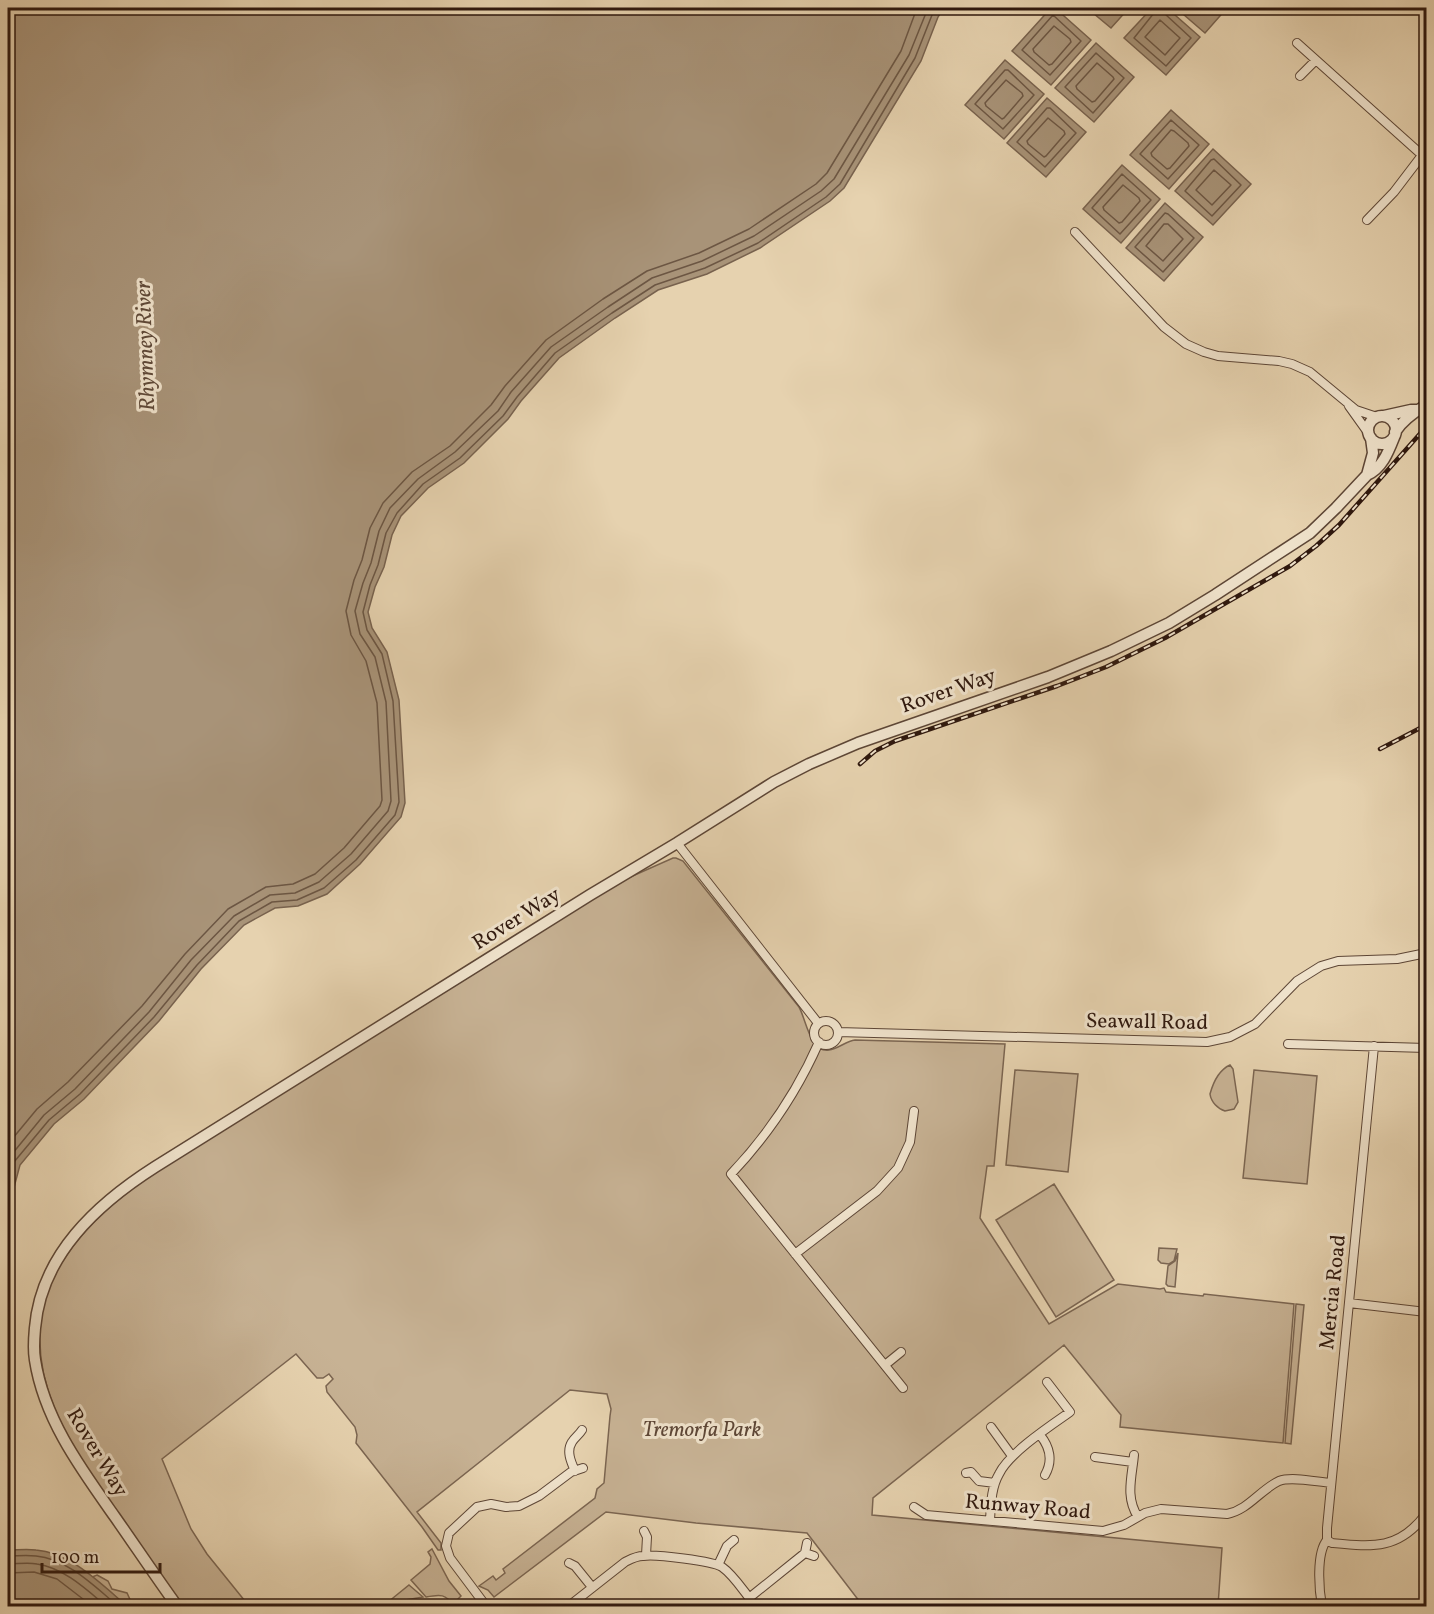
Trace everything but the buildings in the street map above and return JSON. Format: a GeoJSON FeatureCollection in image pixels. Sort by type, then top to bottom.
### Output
{"type":"FeatureCollection","features":[{"type":"Feature","properties":{"kind":"street"},"geometry":{"type":"LineString","coordinates":[[1297,43],[1424,152],[1394,192],[1367,220]]}},
{"type":"Feature","properties":{"kind":"street"},"geometry":{"type":"LineString","coordinates":[[1300,76],[1316,60]]}},
{"type":"Feature","properties":{"kind":"street"},"geometry":{"type":"LineString","coordinates":[[1075,232],[1164,327],[1186,344],[1218,356],[1274,360],[1292,364],[1310,372],[1356,410],[1392,421],[1395,427],[1393,438],[1386,443],[1377,443],[1347,403]]}},
{"type":"Feature","properties":{"kind":"street","name":"Rover Way"},"geometry":{"type":"LineString","coordinates":[[1381,417],[1422,407]]}},
{"type":"Feature","properties":{"kind":"street","name":"Rover Way"},"geometry":{"type":"LineString","coordinates":[[177,1606],[75,1458],[58,1428],[37,1370],[34,1352],[36,1319],[45,1284],[62,1251],[102,1206],[142,1176],[774,782],[829,755],[887,732],[1048,677],[1169,623],[1215,596],[1310,533],[1367,475],[1374,472],[1390,447],[1400,425],[1422,407]]}},
{"type":"Feature","properties":{"kind":"street"},"geometry":{"type":"LineString","coordinates":[[1367,475],[1373,453],[1368,430],[1370,422],[1381,417]]}},
{"type":"Feature","properties":{"kind":"street"},"geometry":{"type":"LineString","coordinates":[[677,843],[818,1023]]}},
{"type":"Feature","properties":{"kind":"street","name":"Seawall Road"},"geometry":{"type":"LineString","coordinates":[[838,1032],[1207,1042],[1230,1037],[1255,1024],[1297,981],[1321,966],[1338,961],[1397,959],[1426,953]]}},
{"type":"Feature","properties":{"kind":"street"},"geometry":{"type":"LineString","coordinates":[[831,1021],[837,1027],[837,1039],[826,1045],[816,1040],[814,1032],[818,1023],[831,1021]]}},
{"type":"Feature","properties":{"kind":"street"},"geometry":{"type":"LineString","coordinates":[[819,1042],[808,1066],[777,1119],[750,1155],[731,1174],[903,1388]]}},
{"type":"Feature","properties":{"kind":"street"},"geometry":{"type":"LineString","coordinates":[[1288,1044],[1426,1048]]}},
{"type":"Feature","properties":{"kind":"street","name":"Mercia Road"},"geometry":{"type":"LineString","coordinates":[[1322,1606],[1319,1584],[1322,1548],[1327,1540],[1374,1046]]}},
{"type":"Feature","properties":{"kind":"street"},"geometry":{"type":"LineString","coordinates":[[795,1254],[878,1191],[898,1168],[910,1142],[914,1111]]}},
{"type":"Feature","properties":{"kind":"street"},"geometry":{"type":"LineString","coordinates":[[1349,1303],[1426,1312]]}},
{"type":"Feature","properties":{"kind":"street"},"geometry":{"type":"LineString","coordinates":[[885,1365],[901,1352]]}},
{"type":"Feature","properties":{"kind":"street"},"geometry":{"type":"LineString","coordinates":[[990,1520],[995,1483],[999,1473],[1012,1456],[1070,1412],[1047,1382]]}},
{"type":"Feature","properties":{"kind":"street"},"geometry":{"type":"LineString","coordinates":[[991,1427],[1012,1456]]}},
{"type":"Feature","properties":{"kind":"street"},"geometry":{"type":"LineString","coordinates":[[486,1606],[448,1555],[449,1533],[477,1508],[491,1504],[506,1507],[519,1506],[535,1499],[567,1474],[579,1470],[569,1456],[569,1448],[582,1430]]}},
{"type":"Feature","properties":{"kind":"street"},"geometry":{"type":"LineString","coordinates":[[1040,1435],[1050,1452],[1045,1475]]}},
{"type":"Feature","properties":{"kind":"street"},"geometry":{"type":"LineString","coordinates":[[1095,1458],[1134,1458],[1130,1497],[1138,1517]]}},
{"type":"Feature","properties":{"kind":"street"},"geometry":{"type":"LineString","coordinates":[[966,1473],[970,1472],[979,1481],[995,1483]]}},
{"type":"Feature","properties":{"kind":"street","name":"Runway Road"},"geometry":{"type":"LineString","coordinates":[[914,1507],[926,1515],[1103,1531],[1124,1525],[1154,1510],[1232,1513],[1281,1481],[1331,1483]]}},
{"type":"Feature","properties":{"kind":"street"},"geometry":{"type":"LineString","coordinates":[[1327,1540],[1332,1543],[1369,1546],[1388,1544],[1405,1536],[1426,1514]]}},
{"type":"Feature","properties":{"kind":"street"},"geometry":{"type":"LineString","coordinates":[[644,1531],[647,1537],[646,1555]]}},
{"type":"Feature","properties":{"kind":"street"},"geometry":{"type":"LineString","coordinates":[[718,1564],[727,1546],[734,1540]]}},
{"type":"Feature","properties":{"kind":"street"},"geometry":{"type":"LineString","coordinates":[[749,1598],[810,1554],[807,1543]]}},
{"type":"Feature","properties":{"kind":"street"},"geometry":{"type":"LineString","coordinates":[[569,1606],[625,1562],[634,1557],[646,1555],[718,1564],[756,1606]]}},
{"type":"Feature","properties":{"kind":"street"},"geometry":{"type":"LineString","coordinates":[[570,1563],[592,1587]]}},
{"type":"Feature","properties":{"kind":"green space","name":"Tremorfa Park"},"geometry":{"type":"Polygon","coordinates":[[[673,858],[683,861],[799,1007],[813,1041],[823,1050],[855,1040],[1005,1044],[994,1166],[987,1166],[980,1218],[1049,1324],[1118,1284],[1164,1288],[1166,1292],[1294,1304],[1283,1443],[1120,1427],[1121,1415],[1064,1345],[873,1498],[872,1515],[1222,1548],[1218,1606],[863,1606],[807,1533],[606,1512],[494,1597],[488,1590],[479,1586],[493,1576],[496,1580],[505,1573],[503,1569],[595,1498],[597,1489],[604,1483],[611,1409],[607,1394],[570,1390],[417,1512],[441,1543],[441,1550],[438,1550],[356,1443],[355,1427],[327,1392],[326,1386],[333,1379],[329,1374],[323,1378],[317,1378],[296,1354],[162,1459],[191,1529],[207,1554],[249,1606],[183,1606],[96,1482],[55,1409],[46,1383],[41,1357],[40,1329],[45,1300],[61,1264],[94,1222],[118,1200],[156,1172],[619,882],[673,858]]]}},
{"type":"Feature","properties":{"kind":"green space"},"geometry":{"type":"Polygon","coordinates":[[[1230,1065],[1233,1069],[1238,1102],[1234,1109],[1225,1111],[1215,1105],[1210,1094],[1217,1077],[1230,1065]]]}},
{"type":"Feature","properties":{"kind":"green space"},"geometry":{"type":"Polygon","coordinates":[[[1015,1070],[1078,1074],[1068,1172],[1006,1165],[1015,1070]]]}},
{"type":"Feature","properties":{"kind":"green space"},"geometry":{"type":"Polygon","coordinates":[[[1254,1070],[1317,1076],[1307,1184],[1243,1178],[1254,1070]]]}},
{"type":"Feature","properties":{"kind":"green space"},"geometry":{"type":"Polygon","coordinates":[[[1054,1184],[1114,1280],[1056,1317],[996,1220],[1054,1184]]]}},
{"type":"Feature","properties":{"kind":"green space"},"geometry":{"type":"Polygon","coordinates":[[[1159,1248],[1177,1249],[1174,1261],[1169,1264],[1161,1263],[1158,1260],[1159,1248]]]}},
{"type":"Feature","properties":{"kind":"green space"},"geometry":{"type":"Polygon","coordinates":[[[1178,1253],[1175,1287],[1168,1286],[1166,1284],[1168,1266],[1175,1261],[1178,1253]]]}},
{"type":"Feature","properties":{"kind":"green space"},"geometry":{"type":"Polygon","coordinates":[[[1296,1304],[1304,1305],[1291,1444],[1285,1443],[1296,1304]]]}},
{"type":"Feature","properties":{"kind":"green space"},"geometry":{"type":"Polygon","coordinates":[[[432,1549],[449,1581],[461,1596],[458,1599],[460,1606],[455,1606],[442,1596],[426,1597],[411,1580],[430,1564],[431,1557],[428,1552],[432,1549]]]}},
{"type":"Feature","properties":{"kind":"green space"},"geometry":{"type":"Polygon","coordinates":[[[97,1575],[108,1581],[112,1589],[127,1593],[133,1606],[127,1606],[92,1577],[97,1575]]]}},
{"type":"Feature","properties":{"kind":"green space"},"geometry":{"type":"Polygon","coordinates":[[[409,1585],[423,1597],[388,1603],[388,1602],[409,1585]]]}},
{"type":"Feature","properties":{"kind":"water","name":"Rhymney River"},"geometry":{"type":"Polygon","coordinates":[[[8,8],[944,8],[938,17],[921,61],[844,188],[830,201],[760,248],[707,274],[658,290],[559,358],[508,419],[464,463],[428,488],[401,516],[392,535],[384,567],[368,612],[372,628],[387,652],[399,700],[405,803],[401,817],[360,864],[327,894],[298,906],[275,908],[244,925],[201,969],[159,1021],[84,1099],[54,1124],[20,1165],[10,1202],[11,1243],[8,1253],[8,8]]]}},
{"type":"Feature","properties":{"kind":"water"},"geometry":{"type":"Polygon","coordinates":[[[1051,8],[1055,8],[1091,40],[1051,85],[1012,51],[1051,8]]]}},
{"type":"Feature","properties":{"kind":"water"},"geometry":{"type":"Polygon","coordinates":[[[1087,8],[1129,8],[1111,28],[1087,8]]]}},
{"type":"Feature","properties":{"kind":"water"},"geometry":{"type":"Polygon","coordinates":[[[1152,8],[1167,8],[1200,37],[1166,75],[1124,38],[1152,8]]]}},
{"type":"Feature","properties":{"kind":"water"},"geometry":{"type":"Polygon","coordinates":[[[1176,8],[1227,8],[1205,33],[1176,8]]]}},
{"type":"Feature","properties":{"kind":"water"},"geometry":{"type":"Polygon","coordinates":[[[1096,43],[1134,77],[1094,122],[1055,88],[1096,43]]]}},
{"type":"Feature","properties":{"kind":"water"},"geometry":{"type":"Polygon","coordinates":[[[1005,60],[1044,94],[1004,139],[965,105],[1005,60]]]}},
{"type":"Feature","properties":{"kind":"water"},"geometry":{"type":"Polygon","coordinates":[[[1047,98],[1086,132],[1046,177],[1007,143],[1047,98]]]}},
{"type":"Feature","properties":{"kind":"water"},"geometry":{"type":"Polygon","coordinates":[[[1171,110],[1209,144],[1169,189],[1130,155],[1171,110]]]}},
{"type":"Feature","properties":{"kind":"water"},"geometry":{"type":"Polygon","coordinates":[[[1213,149],[1251,184],[1213,225],[1175,191],[1213,149]]]}},
{"type":"Feature","properties":{"kind":"water"},"geometry":{"type":"Polygon","coordinates":[[[1122,165],[1160,199],[1121,243],[1083,209],[1122,165]]]}},
{"type":"Feature","properties":{"kind":"water"},"geometry":{"type":"Polygon","coordinates":[[[1165,203],[1203,237],[1164,281],[1126,248],[1165,203]]]}},
{"type":"Feature","properties":{"kind":"water"},"geometry":{"type":"Polygon","coordinates":[[[8,1550],[36,1550],[61,1557],[85,1571],[127,1606],[8,1606],[8,1550]]]}},
{"type":"Feature","properties":{"kind":"railway"},"geometry":{"type":"LineString","coordinates":[[860,764],[875,751],[895,741],[1106,667],[1165,638],[1290,566],[1339,525],[1426,427]]}},
{"type":"Feature","properties":{"kind":"railway"},"geometry":{"type":"LineString","coordinates":[[1380,749],[1426,725]]}}]}
